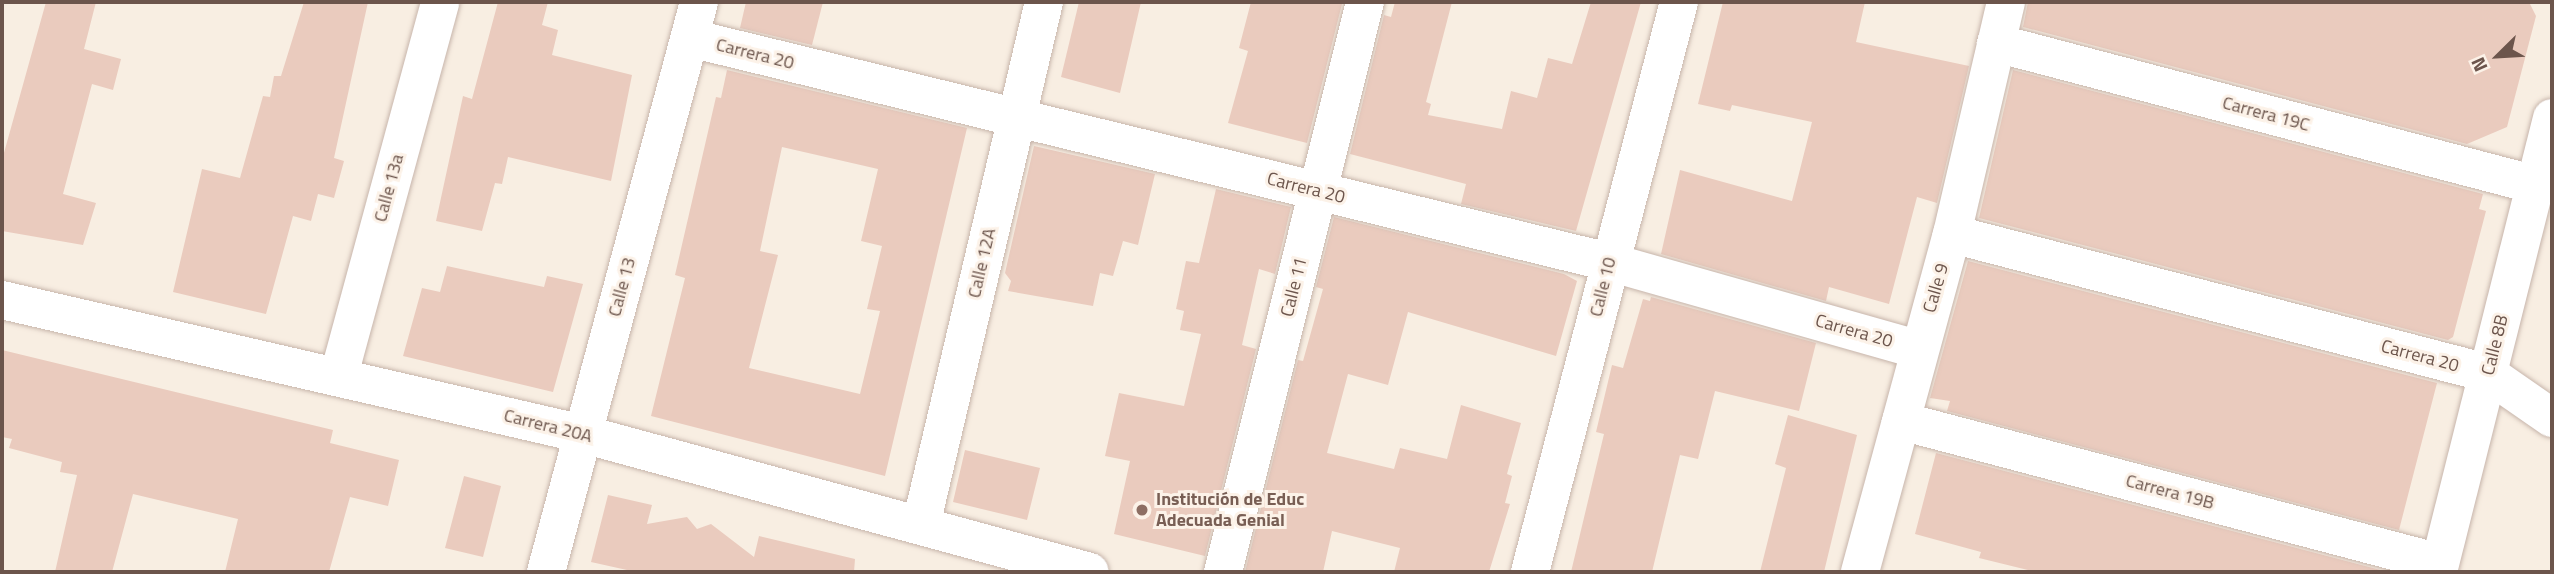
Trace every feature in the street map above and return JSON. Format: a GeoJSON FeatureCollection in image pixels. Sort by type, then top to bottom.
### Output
{"type":"FeatureCollection","features":[{"type":"Feature","properties":{"kind":"street","name":"Calle 13a"},"geometry":{"type":"LineString","coordinates":[[339,374],[440,2]]}},
{"type":"Feature","properties":{"kind":"street","name":"Calle 13"},"geometry":{"type":"LineString","coordinates":[[546,572],[699,2]]}},
{"type":"Feature","properties":{"kind":"street","name":"Calle 12A"},"geometry":{"type":"LineString","coordinates":[[921,525],[1044,2]]}},
{"type":"Feature","properties":{"kind":"street","name":"Calle 11"},"geometry":{"type":"LineString","coordinates":[[1223,572],[1366,2]]}},
{"type":"Feature","properties":{"kind":"street","name":"Calle 10"},"geometry":{"type":"LineString","coordinates":[[1530,572],[1679,2]]}},
{"type":"Feature","properties":{"kind":"street","name":"Calle 9"},"geometry":{"type":"LineString","coordinates":[[1860,572],[1952,234],[2006,2]]}},
{"type":"Feature","properties":{"kind":"street","name":"Carrera 20"},"geometry":{"type":"LineString","coordinates":[[690,38],[1609,262],[1919,350]]}},
{"type":"Feature","properties":{"kind":"street","name":"Carrera 19C"},"geometry":{"type":"LineString","coordinates":[[1996,43],[2536,185]]}},
{"type":"Feature","properties":{"kind":"street","name":"Calle 8B"},"geometry":{"type":"LineString","coordinates":[[2439,568],[2552,118]]}},
{"type":"Feature","properties":{"kind":"street","name":"Carrera 20"},"geometry":{"type":"LineString","coordinates":[[1952,234],[2487,373],[2552,418]]}},
{"type":"Feature","properties":{"kind":"street","name":"Carrera 20A"},"geometry":{"type":"LineString","coordinates":[[2,300],[339,374],[583,434],[1090,572]]}},
{"type":"Feature","properties":{"kind":"street","name":"Carrera 19B"},"geometry":{"type":"LineString","coordinates":[[1901,421],[2439,568]]}},
{"type":"Feature","properties":{"kind":"building"},"geometry":{"type":"Polygon","coordinates":[[[46,2],[96,2],[84,49],[121,59],[113,90],[92,84],[63,194],[96,203],[83,245],[2,231],[2,160],[46,2]]]}},
{"type":"Feature","properties":{"kind":"building"},"geometry":{"type":"Polygon","coordinates":[[[304,2],[368,2],[334,158],[344,161],[334,198],[318,194],[311,221],[293,216],[266,314],[173,292],[202,169],[240,178],[263,96],[270,97],[274,76],[281,76],[304,2]]]}},
{"type":"Feature","properties":{"kind":"building"},"geometry":{"type":"Polygon","coordinates":[[[498,2],[548,2],[542,25],[558,30],[552,55],[632,75],[611,181],[508,157],[502,184],[495,183],[482,231],[436,221],[463,96],[472,99],[498,2]]]}},
{"type":"Feature","properties":{"kind":"building"},"geometry":{"type":"Polygon","coordinates":[[[746,2],[823,2],[812,45],[740,28],[746,2]]]}},
{"type":"Feature","properties":{"kind":"building"},"geometry":{"type":"Polygon","coordinates":[[[1079,2],[1141,2],[1120,93],[1061,77],[1079,2]]]}},
{"type":"Feature","properties":{"kind":"building"},"geometry":{"type":"Polygon","coordinates":[[[1251,2],[1342,4],[1307,143],[1228,123],[1248,51],[1239,48],[1251,2]]]}},
{"type":"Feature","properties":{"kind":"building"},"geometry":{"type":"Polygon","coordinates":[[[1395,2],[1452,2],[1426,102],[1431,104],[1428,115],[1502,129],[1511,91],[1537,98],[1548,58],[1572,64],[1591,2],[1641,2],[1576,231],[1461,204],[1466,184],[1350,154],[1384,15],[1391,17],[1395,2]]]}},
{"type":"Feature","properties":{"kind":"building"},"geometry":{"type":"Polygon","coordinates":[[[1723,2],[1865,2],[1856,42],[1969,66],[1937,203],[1917,197],[1889,304],[1829,287],[1826,301],[1661,254],[1680,170],[1792,201],[1812,122],[1732,105],[1730,111],[1698,104],[1723,2]]]}},
{"type":"Feature","properties":{"kind":"building"},"geometry":{"type":"Polygon","coordinates":[[[2028,2],[2529,2],[2536,16],[2507,127],[2467,144],[2023,27],[2028,2]]]}},
{"type":"Feature","properties":{"kind":"building"},"geometry":{"type":"Polygon","coordinates":[[[727,70],[967,128],[885,476],[651,416],[685,278],[675,275],[716,97],[721,98],[727,70]],[[782,147],[760,251],[778,255],[749,368],[860,394],[880,311],[867,309],[882,246],[861,241],[878,169],[782,147]]]}},
{"type":"Feature","properties":{"kind":"building"},"geometry":{"type":"Polygon","coordinates":[[[2013,70],[2483,194],[2479,209],[2486,211],[2453,337],[2448,340],[1979,218],[2013,70]]]}},
{"type":"Feature","properties":{"kind":"building"},"geometry":{"type":"Polygon","coordinates":[[[1034,146],[1155,174],[1138,245],[1123,241],[1113,276],[1100,273],[1093,306],[1008,291],[1011,281],[1005,273],[1034,146]]]}},
{"type":"Feature","properties":{"kind":"building"},"geometry":{"type":"Polygon","coordinates":[[[1216,189],[1291,207],[1275,274],[1259,269],[1242,345],[1256,349],[1205,556],[1114,534],[1130,461],[1105,456],[1119,393],[1184,406],[1201,334],[1180,330],[1184,311],[1176,309],[1186,261],[1199,263],[1216,189]]]}},
{"type":"Feature","properties":{"kind":"building"},"geometry":{"type":"Polygon","coordinates":[[[1334,217],[1564,274],[1577,281],[1556,356],[1408,312],[1388,385],[1348,374],[1327,453],[1394,469],[1400,448],[1447,459],[1461,405],[1521,423],[1507,474],[1512,476],[1505,503],[1510,504],[1489,572],[1394,572],[1400,548],[1332,531],[1323,572],[1245,572],[1298,360],[1303,361],[1323,289],[1316,287],[1334,217]]]}},
{"type":"Feature","properties":{"kind":"building"},"geometry":{"type":"Polygon","coordinates":[[[1968,261],[2437,383],[2399,530],[1947,411],[1950,401],[1930,398],[1968,261]]]}},
{"type":"Feature","properties":{"kind":"building"},"geometry":{"type":"Polygon","coordinates":[[[447,266],[544,287],[547,276],[583,284],[553,392],[403,356],[422,288],[440,292],[447,266]]]}},
{"type":"Feature","properties":{"kind":"building"},"geometry":{"type":"Polygon","coordinates":[[[1651,297],[1816,343],[1799,411],[1715,391],[1698,459],[1680,455],[1652,572],[1571,572],[1604,434],[1596,432],[1612,365],[1623,368],[1643,299],[1650,301],[1651,297]]]}},
{"type":"Feature","properties":{"kind":"building"},"geometry":{"type":"Polygon","coordinates":[[[2,350],[333,430],[330,443],[399,460],[388,506],[350,497],[329,572],[225,572],[238,519],[133,494],[112,572],[55,572],[77,475],[60,472],[62,462],[9,448],[12,439],[2,437],[2,350]]]}},
{"type":"Feature","properties":{"kind":"building"},"geometry":{"type":"Polygon","coordinates":[[[1788,415],[1857,435],[1824,572],[1760,572],[1786,468],[1775,464],[1788,415]]]}},
{"type":"Feature","properties":{"kind":"building"},"geometry":{"type":"Polygon","coordinates":[[[965,450],[1040,468],[1027,520],[953,502],[965,450]]]}},
{"type":"Feature","properties":{"kind":"building"},"geometry":{"type":"Polygon","coordinates":[[[1936,453],[2388,572],[2036,572],[1979,558],[1981,552],[1915,534],[1936,453]]]}},
{"type":"Feature","properties":{"kind":"building"},"geometry":{"type":"Polygon","coordinates":[[[464,476],[501,486],[483,557],[445,548],[464,476]]]}},
{"type":"Feature","properties":{"kind":"building"},"geometry":{"type":"Polygon","coordinates":[[[608,495],[652,505],[647,524],[687,517],[697,529],[711,524],[754,557],[759,536],[855,559],[854,572],[636,572],[591,562],[608,495]]]}},
{"type":"Feature","properties":{"kind":"place","name":"Institución de Educ Adecuada Genial"},"geometry":{"type":"Point","coordinates":[1142,510]}}]}
